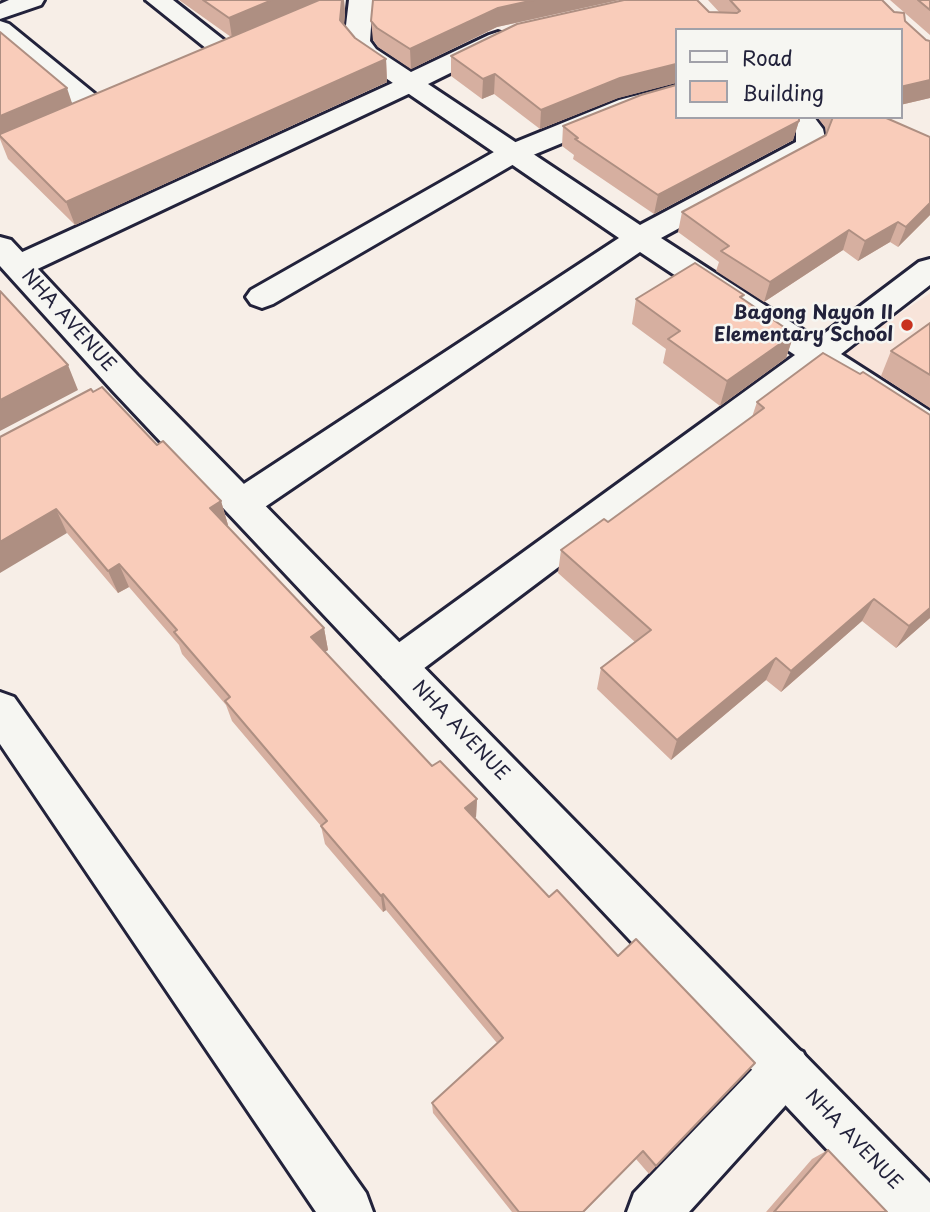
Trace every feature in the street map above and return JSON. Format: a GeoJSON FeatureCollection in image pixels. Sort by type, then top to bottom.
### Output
{"type":"FeatureCollection","features":[{"type":"Feature","properties":{"kind":"street"},"geometry":{"type":"LineString","coordinates":[[0,12],[32,0]]}},
{"type":"Feature","properties":{"kind":"street"},"geometry":{"type":"LineString","coordinates":[[158,0],[225,52]]}},
{"type":"Feature","properties":{"kind":"street"},"geometry":{"type":"LineString","coordinates":[[347,2],[357,42],[367,54],[511,154],[930,428]]}},
{"type":"Feature","properties":{"kind":"street"},"geometry":{"type":"LineString","coordinates":[[0,29],[96,109]]}},
{"type":"Feature","properties":{"kind":"street"},"geometry":{"type":"LineString","coordinates":[[9,257],[410,83],[507,35],[517,33]]}},
{"type":"Feature","properties":{"kind":"street"},"geometry":{"type":"LineString","coordinates":[[262,297],[511,154],[628,106],[674,94]]}},
{"type":"Feature","properties":{"kind":"street"},"geometry":{"type":"LineString","coordinates":[[243,503],[641,237],[802,151],[809,146],[811,138],[800,119]]}},
{"type":"Feature","properties":{"kind":"street","name":"NHA AVENUE"},"geometry":{"type":"LineString","coordinates":[[9,257],[114,389],[243,503],[922,1212]]}},
{"type":"Feature","properties":{"kind":"street"},"geometry":{"type":"LineString","coordinates":[[397,666],[930,269]]}},
{"type":"Feature","properties":{"kind":"street"},"geometry":{"type":"LineString","coordinates":[[0,710],[347,1212]]}},
{"type":"Feature","properties":{"kind":"street"},"geometry":{"type":"LineString","coordinates":[[653,1212],[786,1069]]}},
{"type":"Feature","properties":{"kind":"shaded area","name":"Bagong Nayon II Elementary School"},"geometry":{"type":"Polygon","coordinates":[[[930,293],[930,420],[836,357],[930,293]]]}},
{"type":"Feature","properties":{"kind":"building"},"geometry":{"type":"Polygon","coordinates":[[[203,0],[272,0],[229,18],[203,0]]]}},
{"type":"Feature","properties":{"kind":"building"},"geometry":{"type":"Polygon","coordinates":[[[319,0],[342,0],[340,20],[355,38],[386,59],[66,202],[0,136],[0,134],[319,0]]]}},
{"type":"Feature","properties":{"kind":"building"},"geometry":{"type":"Polygon","coordinates":[[[373,0],[534,0],[498,8],[410,49],[377,28],[371,21],[373,0]]]}},
{"type":"Feature","properties":{"kind":"building"},"geometry":{"type":"Polygon","coordinates":[[[624,0],[697,0],[709,12],[737,13],[740,11],[730,0],[882,0],[894,12],[904,13],[905,21],[930,41],[930,80],[902,87],[902,28],[674,28],[674,64],[620,78],[541,110],[495,74],[483,79],[451,56],[517,24],[624,0]]]}},
{"type":"Feature","properties":{"kind":"building"},"geometry":{"type":"Polygon","coordinates":[[[918,0],[930,0],[930,10],[918,0]]]}},
{"type":"Feature","properties":{"kind":"building"},"geometry":{"type":"Polygon","coordinates":[[[0,32],[67,88],[0,116],[0,32]]]}},
{"type":"Feature","properties":{"kind":"building"},"geometry":{"type":"Polygon","coordinates":[[[674,86],[674,119],[799,121],[658,195],[575,139],[578,138],[563,126],[641,95],[674,86]]]}},
{"type":"Feature","properties":{"kind":"building"},"geometry":{"type":"Polygon","coordinates":[[[832,119],[889,119],[930,137],[930,203],[906,227],[898,222],[865,241],[849,230],[770,282],[721,251],[729,246],[682,212],[826,135],[832,119]]]}},
{"type":"Feature","properties":{"kind":"building"},"geometry":{"type":"Polygon","coordinates":[[[695,263],[744,295],[740,297],[794,334],[727,381],[668,339],[680,331],[636,299],[695,263]]]}},
{"type":"Feature","properties":{"kind":"building"},"geometry":{"type":"Polygon","coordinates":[[[0,291],[68,365],[0,400],[0,291]]]}},
{"type":"Feature","properties":{"kind":"building"},"geometry":{"type":"Polygon","coordinates":[[[930,323],[930,375],[891,351],[930,323]]]}},
{"type":"Feature","properties":{"kind":"building"},"geometry":{"type":"Polygon","coordinates":[[[823,353],[860,374],[863,372],[930,415],[930,608],[909,626],[874,599],[791,671],[776,658],[677,740],[601,668],[651,630],[561,550],[604,519],[608,522],[764,408],[757,402],[823,353]]]}},
{"type":"Feature","properties":{"kind":"building"},"geometry":{"type":"Polygon","coordinates":[[[102,387],[157,445],[163,441],[221,501],[210,508],[324,628],[311,637],[432,766],[440,761],[477,799],[465,808],[549,897],[557,890],[618,956],[636,939],[755,1063],[656,1166],[643,1151],[583,1212],[519,1212],[432,1103],[503,1038],[383,894],[381,896],[321,826],[327,821],[225,701],[230,697],[174,632],[177,630],[119,564],[108,571],[56,509],[0,542],[0,437],[91,389],[93,392],[102,387]]]}},
{"type":"Feature","properties":{"kind":"building"},"geometry":{"type":"Polygon","coordinates":[[[828,1150],[887,1212],[774,1212],[828,1150]]]}},
{"type":"Feature","properties":{"kind":"place","name":"Bagong Nayon II Elementary School"},"geometry":{"type":"Point","coordinates":[907,325]}}]}
